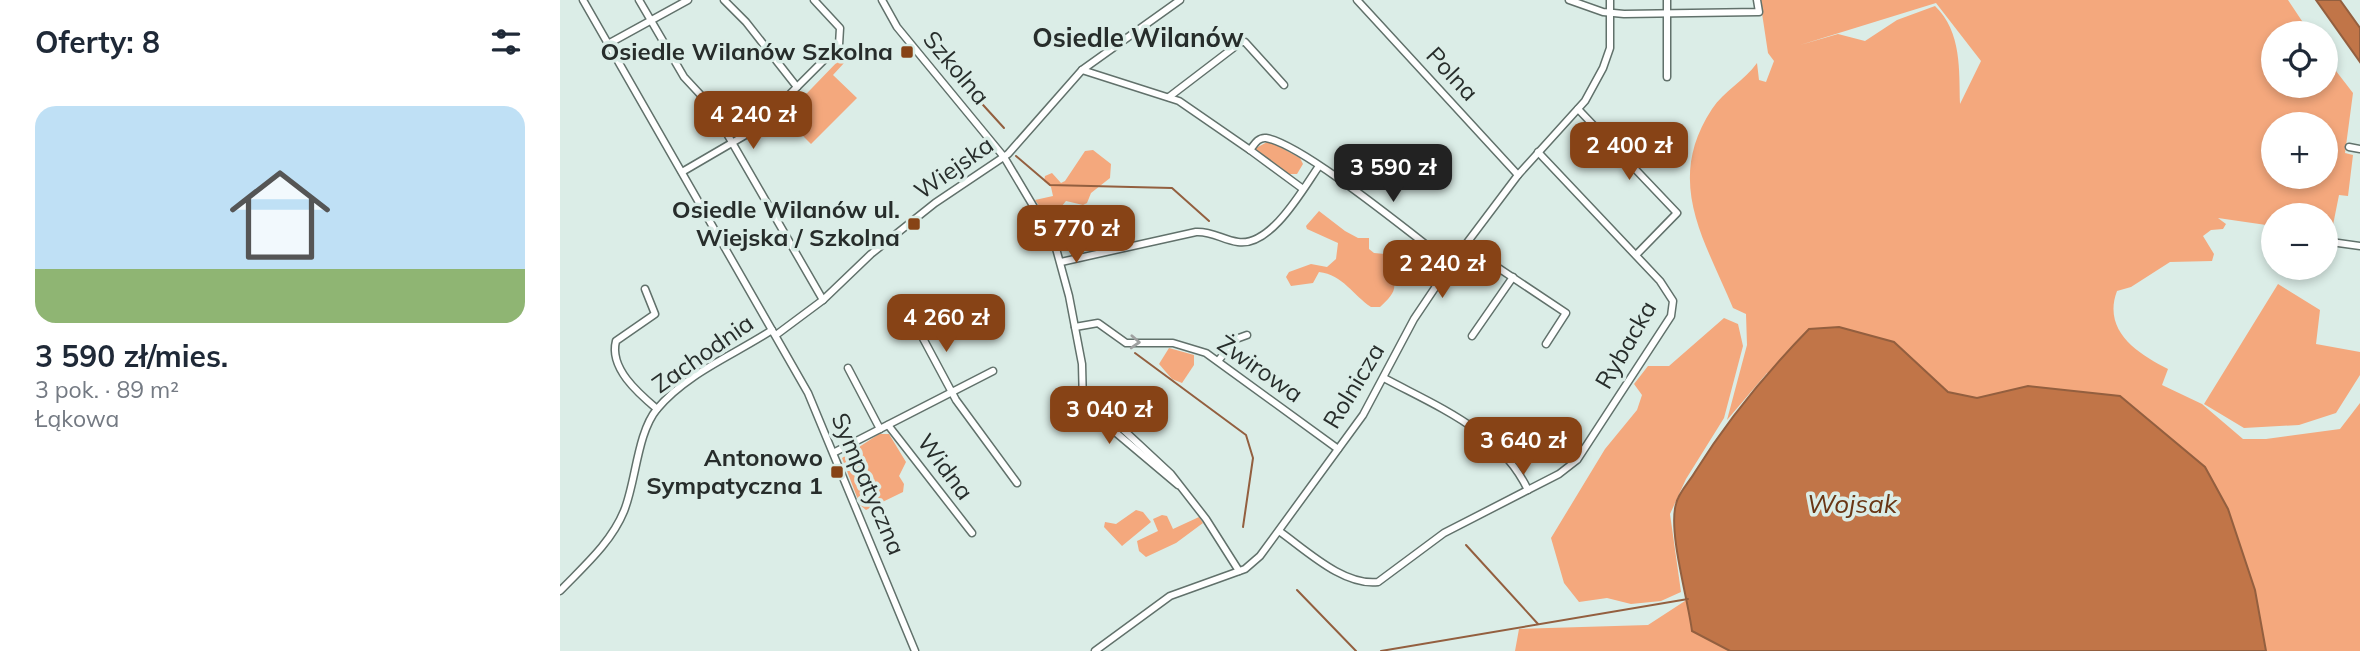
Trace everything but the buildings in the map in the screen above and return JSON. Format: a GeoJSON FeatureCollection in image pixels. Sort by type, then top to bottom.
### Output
{"type":"FeatureCollection","features":[{"type":"Feature","properties":{"kind":"street","name":"Sympatyczna"},"geometry":{"type":"LineString","coordinates":[[583,0],[808,393],[835,452],[915,651]]}},
{"type":"Feature","properties":{"kind":"street"},"geometry":{"type":"LineString","coordinates":[[639,0],[678,67],[707,100],[823,300]]}},
{"type":"Feature","properties":{"kind":"street"},"geometry":{"type":"LineString","coordinates":[[608,44],[688,0]]}},
{"type":"Feature","properties":{"kind":"street"},"geometry":{"type":"LineString","coordinates":[[724,0],[746,22],[797,87]]}},
{"type":"Feature","properties":{"kind":"street"},"geometry":{"type":"LineString","coordinates":[[682,172],[733,144],[762,123],[836,49],[842,37],[841,28],[814,0]]}},
{"type":"Feature","properties":{"kind":"street"},"geometry":{"type":"LineString","coordinates":[[883,2],[891,0]]}},
{"type":"Feature","properties":{"kind":"street","name":"Wiejska"},"geometry":{"type":"LineString","coordinates":[[774,332],[823,300],[871,254],[935,203],[1004,157],[1082,70],[1180,0]]}},
{"type":"Feature","properties":{"kind":"street","name":"Polna"},"geometry":{"type":"LineString","coordinates":[[1357,0],[1518,175]]}},
{"type":"Feature","properties":{"kind":"street"},"geometry":{"type":"LineString","coordinates":[[1569,0],[1611,14],[1759,12],[1757,0]]}},
{"type":"Feature","properties":{"kind":"street","name":"Rolnicza"},"geometry":{"type":"LineString","coordinates":[[1095,651],[1162,601],[1240,571],[1256,561],[1363,415],[1415,318],[1464,245],[1518,175],[1578,109],[1605,62],[1611,43],[1610,0]]}},
{"type":"Feature","properties":{"kind":"street"},"geometry":{"type":"LineString","coordinates":[[1667,0],[1667,77]]}},
{"type":"Feature","properties":{"kind":"street","name":"Szkolna"},"geometry":{"type":"LineString","coordinates":[[883,2],[897,27],[1004,157],[1054,241],[1075,327],[1085,394],[1082,402],[1088,410],[1178,485],[1206,519],[1240,571]]}},
{"type":"Feature","properties":{"kind":"street"},"geometry":{"type":"LineString","coordinates":[[1169,97],[1241,42],[1245,42],[1284,85]]}},
{"type":"Feature","properties":{"kind":"street"},"geometry":{"type":"LineString","coordinates":[[1082,70],[1169,97],[1198,112],[1303,189]]}},
{"type":"Feature","properties":{"kind":"street"},"geometry":{"type":"LineString","coordinates":[[1578,109],[1677,213],[1636,255]]}},
{"type":"Feature","properties":{"kind":"street"},"geometry":{"type":"LineString","coordinates":[[1250,150],[1262,138],[1267,138],[1320,166],[1451,264]]}},
{"type":"Feature","properties":{"kind":"street"},"geometry":{"type":"LineString","coordinates":[[2349,147],[2360,149]]}},
{"type":"Feature","properties":{"kind":"street","name":"Rybacka"},"geometry":{"type":"LineString","coordinates":[[1279,530],[1347,577],[1367,583],[1378,582],[1444,533],[1570,467],[1577,460],[1674,310],[1669,293],[1538,152]]}},
{"type":"Feature","properties":{"kind":"street"},"geometry":{"type":"LineString","coordinates":[[1061,262],[1196,232],[1212,232],[1238,242],[1250,241],[1276,224],[1320,166]]}},
{"type":"Feature","properties":{"kind":"street"},"geometry":{"type":"LineString","coordinates":[[2338,243],[2360,246]]}},
{"type":"Feature","properties":{"kind":"street"},"geometry":{"type":"LineString","coordinates":[[1464,245],[1566,313],[1546,344]]}},
{"type":"Feature","properties":{"kind":"street"},"geometry":{"type":"LineString","coordinates":[[1472,336],[1513,277]]}},
{"type":"Feature","properties":{"kind":"street"},"geometry":{"type":"LineString","coordinates":[[645,289],[655,314],[616,341],[614,355],[619,366],[643,397],[657,409]]}},
{"type":"Feature","properties":{"kind":"street","name":"Żwirowa"},"geometry":{"type":"LineString","coordinates":[[1075,327],[1098,323],[1126,343],[1173,342],[1201,351],[1338,449]]}},
{"type":"Feature","properties":{"kind":"street"},"geometry":{"type":"LineString","coordinates":[[918,329],[951,392],[1017,483]]}},
{"type":"Feature","properties":{"kind":"street","name":"Zachodnia"},"geometry":{"type":"LineString","coordinates":[[560,591],[603,545],[621,519],[646,429],[657,409],[687,382],[774,332]]}},
{"type":"Feature","properties":{"kind":"street"},"geometry":{"type":"LineString","coordinates":[[1218,361],[1236,339],[1247,335]]}},
{"type":"Feature","properties":{"kind":"street"},"geometry":{"type":"LineString","coordinates":[[848,368],[880,429]]}},
{"type":"Feature","properties":{"kind":"street"},"geometry":{"type":"LineString","coordinates":[[835,452],[993,371]]}},
{"type":"Feature","properties":{"kind":"street"},"geometry":{"type":"LineString","coordinates":[[1384,378],[1469,423],[1503,451],[1517,468],[1528,490]]}},
{"type":"Feature","properties":{"kind":"street","name":"Widna"},"geometry":{"type":"LineString","coordinates":[[888,425],[972,533]]}},
{"type":"Feature","properties":{"kind":"shaded area"},"geometry":{"type":"Polygon","coordinates":[[[1760,0],[2288,0],[2302,21],[2261,21],[2261,98],[2338,98],[2338,74],[2353,93],[2345,153],[2353,155],[2348,196],[2339,195],[2337,203],[2261,203],[2261,224],[2218,218],[2226,224],[2223,229],[2211,230],[2203,236],[2214,254],[2212,261],[2170,262],[2131,287],[2117,291],[2114,318],[2126,339],[2135,348],[2168,369],[2162,385],[2202,404],[2243,439],[2266,439],[2340,429],[2360,403],[2360,651],[2266,651],[2255,590],[2228,509],[2205,467],[2174,442],[2028,386],[1977,398],[1948,392],[1894,342],[1767,373],[1727,420],[1747,345],[1746,314],[1733,308],[1701,234],[1690,186],[1691,161],[1698,136],[1712,109],[1757,63],[1759,80],[1766,82],[1774,61],[1768,53],[1760,0]],[[1936,3],[1800,45],[1838,34],[1865,41],[1897,20],[1935,6],[1944,16],[1955,39],[1960,104],[1981,61],[1936,3]]]}},
{"type":"Feature","properties":{"kind":"shaded area"},"geometry":{"type":"Polygon","coordinates":[[[840,59],[844,63],[833,75],[857,98],[811,144],[784,117],[840,59]]]}},
{"type":"Feature","properties":{"kind":"shaded area"},"geometry":{"type":"Polygon","coordinates":[[[1269,141],[1300,158],[1303,164],[1297,174],[1287,174],[1257,153],[1256,148],[1269,141]]]}},
{"type":"Feature","properties":{"kind":"shaded area"},"geometry":{"type":"Polygon","coordinates":[[[1093,150],[1111,164],[1110,178],[1091,193],[1087,203],[1083,205],[1066,201],[1061,207],[1060,218],[1044,213],[1035,200],[1053,196],[1051,187],[1044,181],[1045,176],[1052,173],[1061,183],[1065,181],[1085,151],[1093,150]]]}},
{"type":"Feature","properties":{"kind":"shaded area"},"geometry":{"type":"Polygon","coordinates":[[[1319,211],[1345,231],[1358,238],[1369,238],[1369,249],[1374,253],[1385,254],[1389,260],[1387,271],[1394,281],[1394,290],[1380,307],[1371,307],[1341,281],[1319,272],[1313,283],[1291,286],[1286,277],[1289,272],[1311,264],[1327,267],[1336,259],[1338,243],[1307,229],[1306,226],[1319,211]]]}},
{"type":"Feature","properties":{"kind":"shaded area"},"geometry":{"type":"Polygon","coordinates":[[[2278,284],[2320,310],[2316,344],[2360,352],[2360,375],[2336,413],[2299,425],[2244,428],[2204,404],[2278,284]]]}},
{"type":"Feature","properties":{"kind":"shaded area"},"geometry":{"type":"Polygon","coordinates":[[[1724,318],[1738,324],[1743,346],[1724,418],[1686,479],[1670,514],[1681,592],[1661,601],[1631,604],[1607,598],[1579,602],[1564,583],[1551,538],[1605,449],[1637,410],[1642,395],[1634,384],[1648,366],[1669,366],[1724,318]]]}},
{"type":"Feature","properties":{"kind":"shaded area"},"geometry":{"type":"Polygon","coordinates":[[[1169,348],[1194,355],[1194,365],[1182,383],[1172,379],[1159,364],[1169,348]]]}},
{"type":"Feature","properties":{"kind":"shaded area"},"geometry":{"type":"Polygon","coordinates":[[[879,434],[889,434],[906,462],[899,476],[904,484],[903,492],[866,510],[860,505],[842,458],[879,434]]]}},
{"type":"Feature","properties":{"kind":"shaded area"},"geometry":{"type":"Polygon","coordinates":[[[1136,510],[1143,512],[1151,522],[1122,546],[1104,527],[1105,522],[1116,524],[1136,510]]]}},
{"type":"Feature","properties":{"kind":"shaded area"},"geometry":{"type":"Polygon","coordinates":[[[1167,516],[1173,529],[1199,517],[1203,523],[1176,543],[1146,557],[1139,551],[1137,541],[1158,531],[1153,519],[1167,516]]]}},
{"type":"Feature","properties":{"kind":"shaded area"},"geometry":{"type":"Polygon","coordinates":[[[1688,599],[1692,631],[1730,651],[1515,651],[1519,629],[1648,625],[1688,599]]]}},
{"type":"Feature","properties":{"kind":"water"},"geometry":{"type":"Polygon","coordinates":[[[2316,0],[2340,0],[2360,28],[2360,62],[2338,31],[2338,21],[2331,21],[2316,0]]]}},
{"type":"Feature","properties":{"kind":"water","name":"Wojsak"},"geometry":{"type":"Polygon","coordinates":[[[1839,327],[1894,342],[1948,392],[1977,398],[2028,386],[2120,396],[2205,467],[2228,509],[2255,590],[2266,651],[1730,651],[1692,631],[1675,531],[1674,516],[1679,496],[1734,415],[1809,329],[1839,327]]]}},
{"type":"Feature","properties":{"kind":"waterway"},"geometry":{"type":"LineString","coordinates":[[964,84],[1004,128]]}},
{"type":"Feature","properties":{"kind":"waterway"},"geometry":{"type":"LineString","coordinates":[[1016,156],[1050,185],[1172,188],[1209,221]]}},
{"type":"Feature","properties":{"kind":"waterway"},"geometry":{"type":"LineString","coordinates":[[1135,353],[1246,435],[1253,458],[1243,527]]}},
{"type":"Feature","properties":{"kind":"waterway"},"geometry":{"type":"LineString","coordinates":[[1466,545],[1538,624]]}},
{"type":"Feature","properties":{"kind":"waterway"},"geometry":{"type":"LineString","coordinates":[[1297,590],[1356,651]]}},
{"type":"Feature","properties":{"kind":"waterway"},"geometry":{"type":"LineString","coordinates":[[1381,651],[1688,599]]}},
{"type":"Feature","properties":{"kind":"place","name":"Osiedle Wilanów Szkolna"},"geometry":{"type":"Point","coordinates":[907,52]}},
{"type":"Feature","properties":{"kind":"place","name":"Osiedle Wilanów ul. Wiejska / Szkolna"},"geometry":{"type":"Point","coordinates":[914,224]}},
{"type":"Feature","properties":{"kind":"place","name":"Antonowo Sympatyczna 1"},"geometry":{"type":"Point","coordinates":[837,472]}},
{"type":"Feature","properties":{"kind":"district","name":"Osiedle Wilanów"},"geometry":{"type":"Point","coordinates":[1138,38]}}]}
